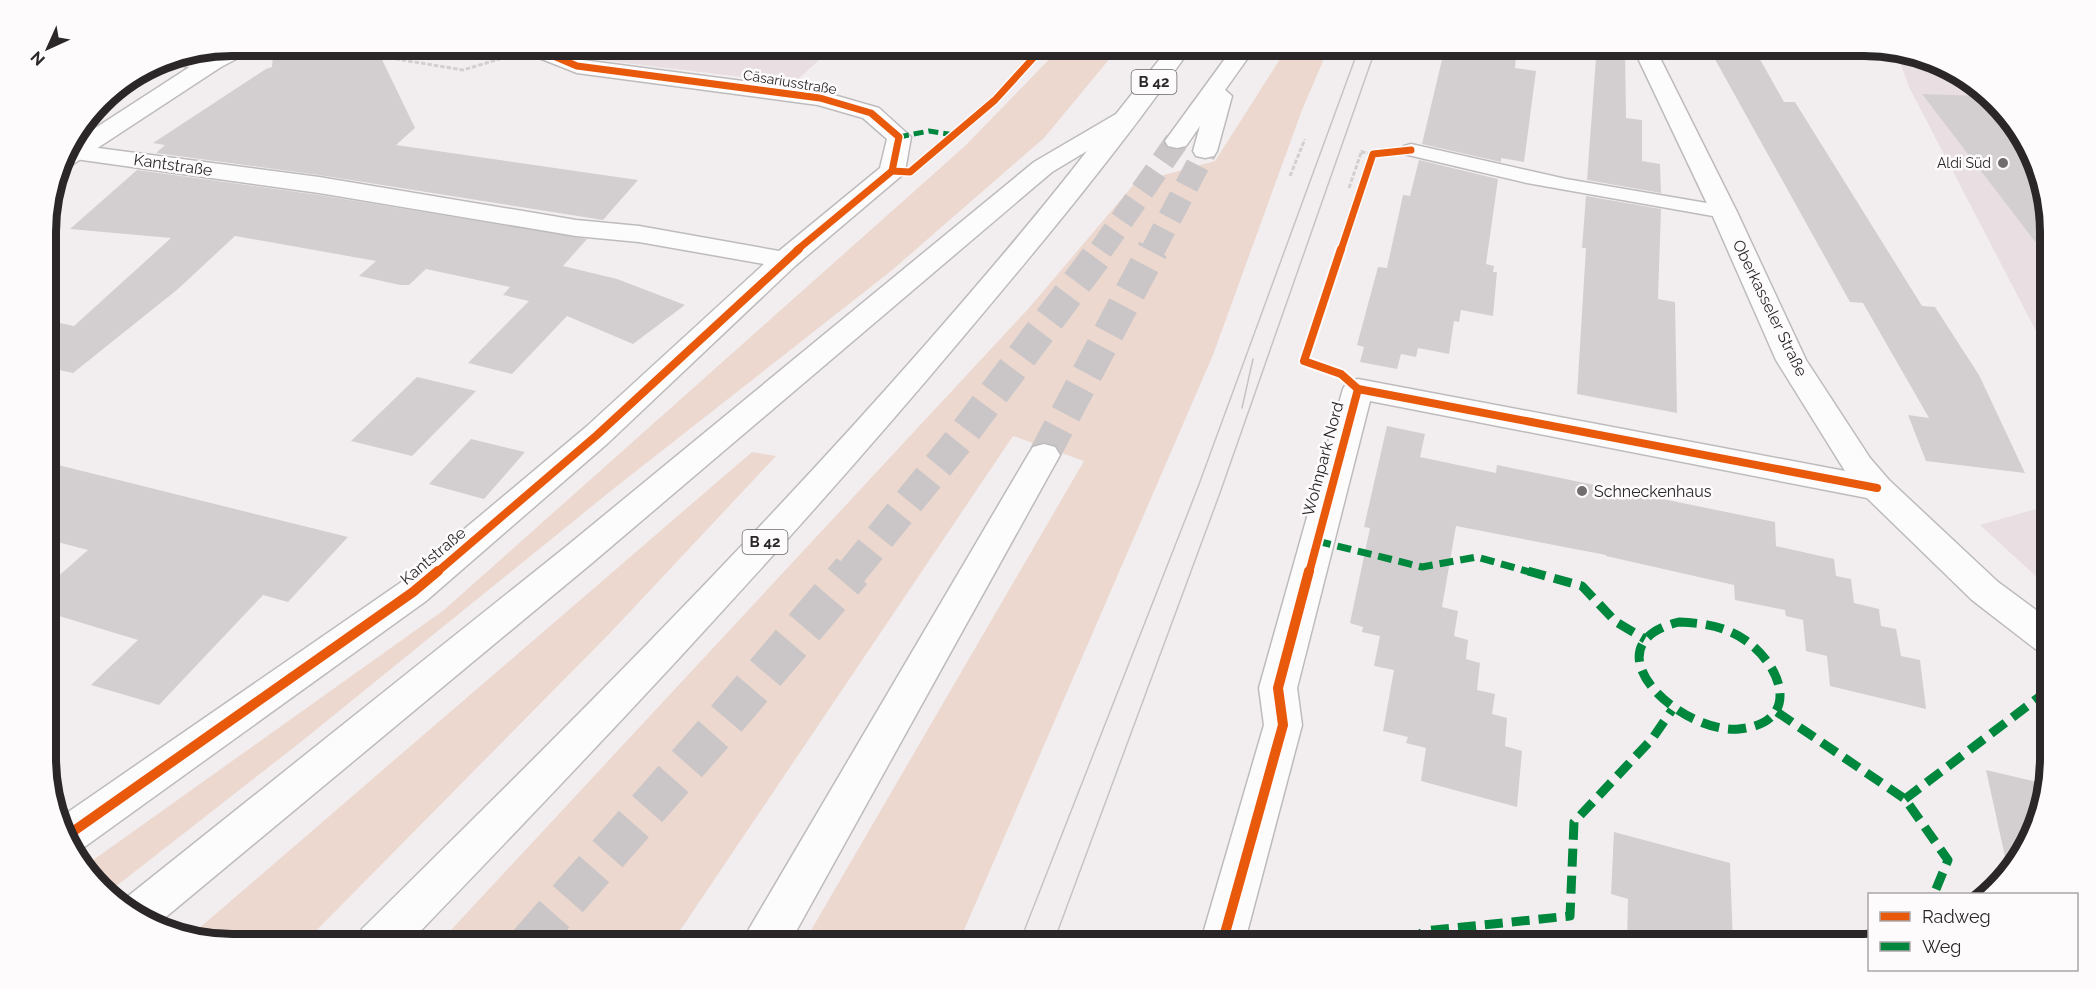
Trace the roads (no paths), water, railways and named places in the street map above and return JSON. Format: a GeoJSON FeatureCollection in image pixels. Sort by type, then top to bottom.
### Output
{"type":"FeatureCollection","features":[{"type":"Feature","properties":{"kind":"main road","name":"B 42"},"geometry":{"type":"LineString","coordinates":[[388,934],[677,638],[837,465],[1053,213],[1174,55]]}},
{"type":"Feature","properties":{"kind":"main road"},"geometry":{"type":"LineString","coordinates":[[1177,141],[1239,55]]}},
{"type":"Feature","properties":{"kind":"main road","name":"Oberkasseler Straße"},"geometry":{"type":"LineString","coordinates":[[1645,55],[1724,212],[1791,360],[1859,466],[1877,488],[1985,591],[2040,633]]}},
{"type":"Feature","properties":{"kind":"main road"},"geometry":{"type":"LineString","coordinates":[[74,153],[224,56]]}},
{"type":"Feature","properties":{"kind":"main road","name":"Cäsariusstraße"},"geometry":{"type":"LineString","coordinates":[[556,56],[577,66],[820,98],[871,113],[899,137],[892,171],[785,260]]}},
{"type":"Feature","properties":{"kind":"main road"},"geometry":{"type":"LineString","coordinates":[[194,60],[213,62]]}},
{"type":"Feature","properties":{"kind":"main road"},"geometry":{"type":"LineString","coordinates":[[1205,151],[1227,74]]}},
{"type":"Feature","properties":{"kind":"main road","name":"B 42"},"geometry":{"type":"LineString","coordinates":[[142,910],[580,554],[1043,167],[1127,118]]}},
{"type":"Feature","properties":{"kind":"main road","name":"Kantstraße"},"geometry":{"type":"LineString","coordinates":[[72,157],[319,185],[576,228],[639,234],[785,260]]}},
{"type":"Feature","properties":{"kind":"main road","name":"Kantstraße"},"geometry":{"type":"LineString","coordinates":[[72,831],[413,592],[597,435],[785,260]]}},
{"type":"Feature","properties":{"kind":"main road","name":"Wohnpark Nord"},"geometry":{"type":"LineString","coordinates":[[1225,933],[1283,724],[1278,688],[1358,389],[1877,488]]}},
{"type":"Feature","properties":{"kind":"main road"},"geometry":{"type":"LineString","coordinates":[[771,934],[1044,455]]}},
{"type":"Feature","properties":{"kind":"lane"},"geometry":{"type":"LineString","coordinates":[[1411,150],[1473,166],[1593,191],[1724,212]]}},
{"type":"Feature","properties":{"kind":"tunnel"},"geometry":{"type":"LineString","coordinates":[[1101,250],[1177,141]]}},
{"type":"Feature","properties":{"kind":"tunnel"},"geometry":{"type":"LineString","coordinates":[[1153,250],[1205,151]]}},
{"type":"Feature","properties":{"kind":"tunnel"},"geometry":{"type":"LineString","coordinates":[[851,573],[959,440],[1102,249]]}},
{"type":"Feature","properties":{"kind":"tunnel"},"geometry":{"type":"LineString","coordinates":[[1044,455],[1153,249]]}},
{"type":"Feature","properties":{"kind":"tunnel"},"geometry":{"type":"LineString","coordinates":[[537,934],[716,731],[852,571]]}},
{"type":"Feature","properties":{"kind":"tram line"},"geometry":{"type":"LineString","coordinates":[[1023,934],[1198,487],[1356,55]]}},
{"type":"Feature","properties":{"kind":"tram line"},"geometry":{"type":"LineString","coordinates":[[1057,933],[1220,493],[1373,55]]}},
{"type":"Feature","properties":{"kind":"tram line"},"geometry":{"type":"LineString","coordinates":[[1242,408],[1253,359]]}},
{"type":"Feature","properties":{"kind":"place","name":"Aldi Süd"},"geometry":{"type":"Point","coordinates":[2003,163]}},
{"type":"Feature","properties":{"kind":"place","name":"Schneckenhaus"},"geometry":{"type":"Point","coordinates":[1582,491]}}]}
